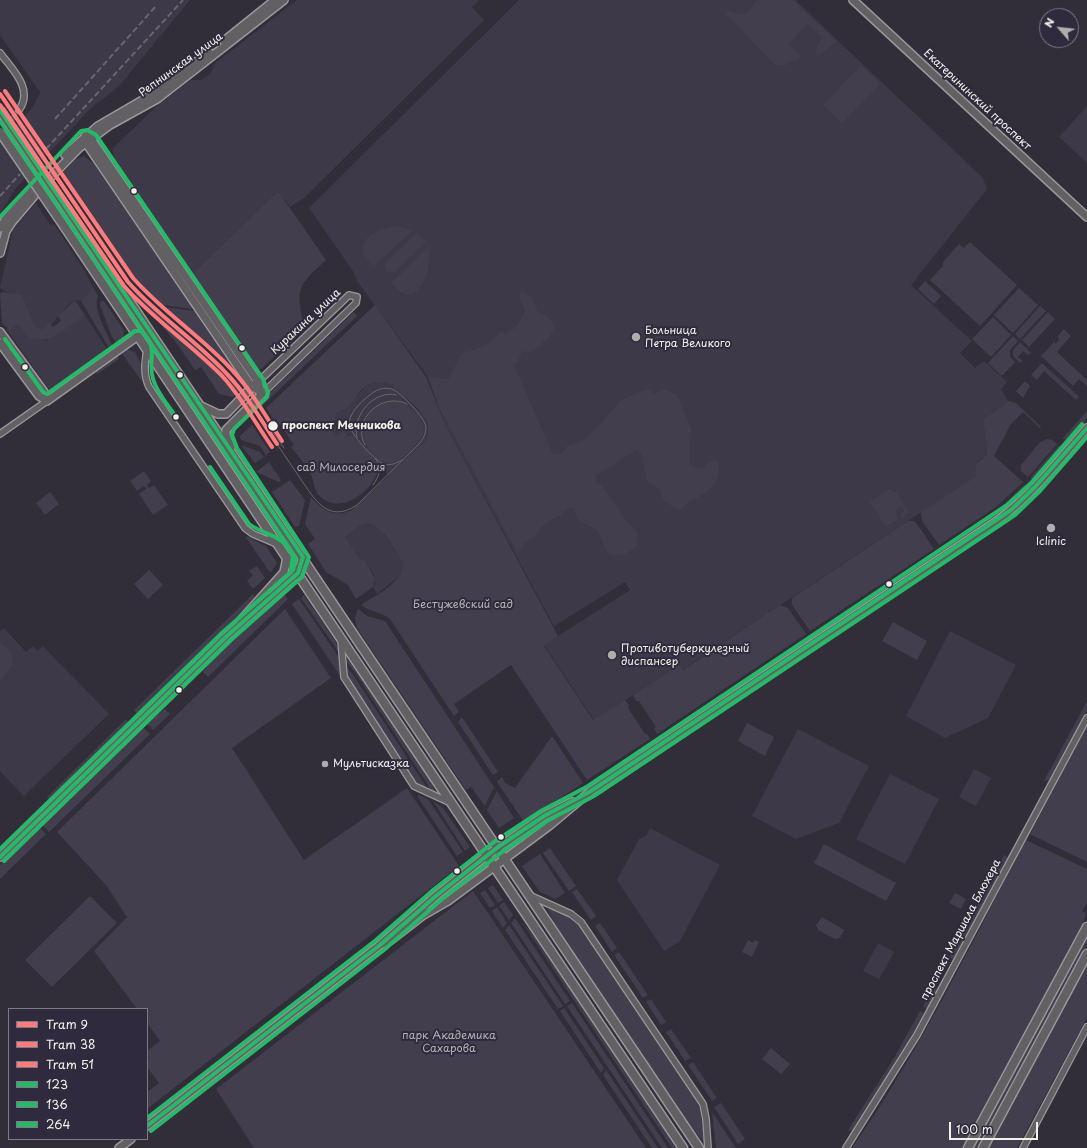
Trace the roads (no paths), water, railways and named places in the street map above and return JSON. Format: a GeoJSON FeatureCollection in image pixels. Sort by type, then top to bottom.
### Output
{"type":"FeatureCollection","features":[{"type":"Feature","properties":{"kind":"main road"},"geometry":{"type":"LineString","coordinates":[[0,110],[232,451],[699,1148]]}},
{"type":"Feature","properties":{"kind":"main road"},"geometry":{"type":"LineString","coordinates":[[0,132],[298,573],[486,856],[683,1148]]}},
{"type":"Feature","properties":{"kind":"main road"},"geometry":{"type":"LineString","coordinates":[[968,1148],[1087,928]]}},
{"type":"Feature","properties":{"kind":"main road"},"geometry":{"type":"LineString","coordinates":[[983,1148],[1087,954]]}},
{"type":"Feature","properties":{"kind":"street","name":"Репнинская улица"},"geometry":{"type":"LineString","coordinates":[[0,228],[7,217],[108,120],[158,91],[275,0]]}},
{"type":"Feature","properties":{"kind":"street","name":"Репнинская улица"},"geometry":{"type":"LineString","coordinates":[[0,253],[6,231],[12,222],[45,183],[87,139],[157,99],[284,0]]}},
{"type":"Feature","properties":{"kind":"street","name":"Екатерининский проспект"},"geometry":{"type":"LineString","coordinates":[[853,0],[1087,217]]}},
{"type":"Feature","properties":{"kind":"street"},"geometry":{"type":"LineString","coordinates":[[0,53],[23,84],[23,100],[20,110]]}},
{"type":"Feature","properties":{"kind":"street"},"geometry":{"type":"LineString","coordinates":[[87,139],[258,382],[262,394]]}},
{"type":"Feature","properties":{"kind":"street"},"geometry":{"type":"LineString","coordinates":[[87,139],[252,387],[262,394]]}},
{"type":"Feature","properties":{"kind":"street","name":"Куракина улица"},"geometry":{"type":"LineString","coordinates":[[201,406],[218,414],[226,414],[252,387],[349,295],[357,297],[356,303],[226,430],[226,436],[232,451]]}},
{"type":"Feature","properties":{"kind":"street"},"geometry":{"type":"LineString","coordinates":[[0,332],[44,392],[46,402]]}},
{"type":"Feature","properties":{"kind":"street"},"geometry":{"type":"LineString","coordinates":[[0,434],[138,336]]}},
{"type":"Feature","properties":{"kind":"street"},"geometry":{"type":"LineString","coordinates":[[0,343],[39,396],[46,402]]}},
{"type":"Feature","properties":{"kind":"street"},"geometry":{"type":"LineString","coordinates":[[147,349],[145,364],[148,387],[245,528],[253,534],[279,545]]}},
{"type":"Feature","properties":{"kind":"street"},"geometry":{"type":"LineString","coordinates":[[148,1125],[380,945],[389,935],[419,912],[437,895],[498,847],[544,816],[591,791],[1007,514],[1035,487],[1087,428]]}},
{"type":"Feature","properties":{"kind":"street"},"geometry":{"type":"LineString","coordinates":[[227,636],[259,598],[281,576],[286,568],[287,557]]}},
{"type":"Feature","properties":{"kind":"street"},"geometry":{"type":"LineString","coordinates":[[0,857],[227,636],[298,573],[303,557]]}},
{"type":"Feature","properties":{"kind":"street"},"geometry":{"type":"LineString","coordinates":[[340,636],[343,652],[344,677],[414,786],[451,803]]}},
{"type":"Feature","properties":{"kind":"street","name":"проспект Маршала Блюхера"},"geometry":{"type":"LineString","coordinates":[[846,1148],[918,1035],[1087,718]]}},
{"type":"Feature","properties":{"kind":"street"},"geometry":{"type":"LineString","coordinates":[[380,945],[391,940],[422,916],[448,901],[505,857],[549,826],[591,791]]}},
{"type":"Feature","properties":{"kind":"street"},"geometry":{"type":"LineString","coordinates":[[531,896],[571,914],[581,922],[700,1098],[705,1111],[708,1148]]}},
{"type":"Feature","properties":{"kind":"street"},"geometry":{"type":"LineString","coordinates":[[1023,1148],[1087,1027]]}},
{"type":"Feature","properties":{"kind":"street"},"geometry":{"type":"LineString","coordinates":[[119,1148],[130,1140]]}},
{"type":"Feature","properties":{"kind":"tunnel"},"geometry":{"type":"LineString","coordinates":[[0,134],[19,110]]}},
{"type":"Feature","properties":{"kind":"tram line","name":"51"},"geometry":{"type":"LineString","coordinates":[[5,91],[133,278],[157,302],[208,346],[232,370],[252,395],[282,441]]}},
{"type":"Feature","properties":{"kind":"tram line","name":"9"},"geometry":{"type":"LineString","coordinates":[[0,94],[128,282],[152,306],[203,350],[227,374],[247,399],[277,444]]}},
{"type":"Feature","properties":{"kind":"tram line","name":"38"},"geometry":{"type":"LineString","coordinates":[[0,105],[124,286],[148,310],[223,377],[243,402],[272,447]]}},
{"type":"Feature","properties":{"kind":"tram line"},"geometry":{"type":"LineString","coordinates":[[277,444],[311,494],[323,507],[330,511],[338,512],[347,510],[357,505],[419,444],[425,434],[426,427],[422,418],[408,402],[394,390],[389,388],[384,388],[374,392],[366,398],[358,405],[352,414],[349,423],[357,439],[380,462],[389,465],[402,460]]}},
{"type":"Feature","properties":{"kind":"tram line"},"geometry":{"type":"LineString","coordinates":[[357,437],[356,429],[358,421],[366,406],[380,396],[388,394],[396,395]]}},
{"type":"Feature","properties":{"kind":"tram line"},"geometry":{"type":"LineString","coordinates":[[365,445],[362,436],[362,426],[371,410],[388,401],[397,401],[407,404]]}},
{"type":"Feature","properties":{"kind":"tram line"},"geometry":{"type":"LineString","coordinates":[[270,428],[284,448]]}},
{"type":"Feature","properties":{"kind":"tram line"},"geometry":{"type":"LineString","coordinates":[[373,485],[379,472],[379,465],[375,458]]}},
{"type":"Feature","properties":{"kind":"railway"},"geometry":{"type":"LineString","coordinates":[[46,149],[183,0]]}},
{"type":"Feature","properties":{"kind":"railway"},"geometry":{"type":"LineString","coordinates":[[55,119],[157,5]]}},
{"type":"Feature","properties":{"kind":"railway"},"geometry":{"type":"LineString","coordinates":[[0,196],[20,174]]}},
{"type":"Feature","properties":{"kind":"place","name":"Больница Петра Великого"},"geometry":{"type":"Point","coordinates":[636,337]}},
{"type":"Feature","properties":{"kind":"place","name":"проспект Мечникова"},"geometry":{"type":"Point","coordinates":[273,426]}},
{"type":"Feature","properties":{"kind":"place","name":"Iclinic"},"geometry":{"type":"Point","coordinates":[1051,528]}},
{"type":"Feature","properties":{"kind":"place","name":"Противотуберкулезный диспансер"},"geometry":{"type":"Point","coordinates":[612,655]}},
{"type":"Feature","properties":{"kind":"place","name":"Мультисказка"},"geometry":{"type":"Point","coordinates":[325,764]}},
{"type":"Feature","properties":{"kind":"park label","name":"сад Милосердия"},"geometry":{"type":"Point","coordinates":[341,468]}},
{"type":"Feature","properties":{"kind":"park label","name":"Бестужевский сад"},"geometry":{"type":"Point","coordinates":[463,605]}},
{"type":"Feature","properties":{"kind":"park label","name":"парк Академика Сахарова"},"geometry":{"type":"Point","coordinates":[449,1042]}}]}
